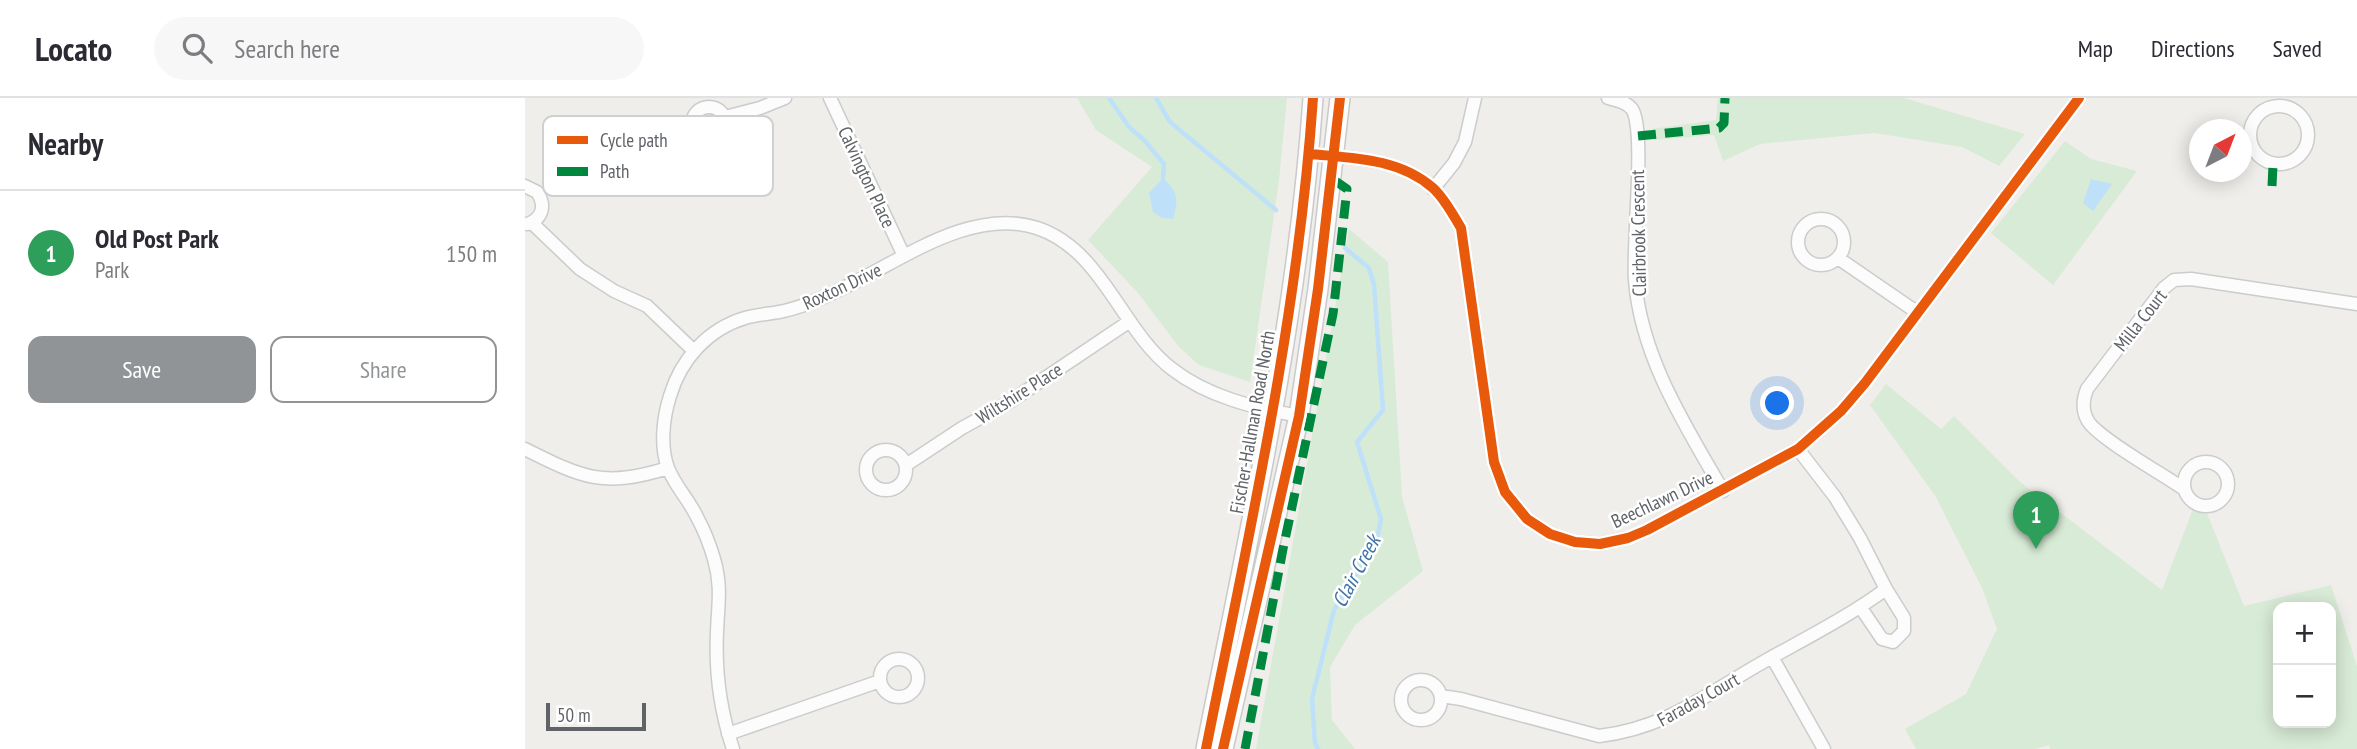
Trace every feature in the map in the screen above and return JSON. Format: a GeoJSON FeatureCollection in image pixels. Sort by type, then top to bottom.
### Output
{"type":"FeatureCollection","features":[{"type":"Feature","properties":{"kind":"main road","name":"Fischer-Hallman Road North"},"geometry":{"type":"LineString","coordinates":[[1206,749],[1274,412],[1293,291],[1310,154],[1313,98]]}},
{"type":"Feature","properties":{"kind":"main road","name":"Fischer-Hallman Road North"},"geometry":{"type":"LineString","coordinates":[[1223,749],[1299,416],[1318,289],[1340,98]]}},
{"type":"Feature","properties":{"kind":"street"},"geometry":{"type":"LineString","coordinates":[[729,116],[785,98]]}},
{"type":"Feature","properties":{"kind":"street","name":"Calvington Place"},"geometry":{"type":"LineString","coordinates":[[829,98],[904,256]]}},
{"type":"Feature","properties":{"kind":"street"},"geometry":{"type":"LineString","coordinates":[[1433,189],[1454,163],[1465,142],[1475,98]]}},
{"type":"Feature","properties":{"kind":"street","name":"Clairbrook Crescent"},"geometry":{"type":"LineString","coordinates":[[1608,98],[1624,103],[1632,110],[1638,136],[1635,279],[1649,347],[1688,432],[1723,491]]}},
{"type":"Feature","properties":{"kind":"street","name":"Beechlawn Drive"},"geometry":{"type":"LineString","coordinates":[[1310,154],[1361,158],[1402,169],[1433,189],[1461,228],[1494,462],[1505,492],[1527,519],[1550,534],[1575,542],[1600,544],[1628,538],[1723,491],[1798,449],[1847,404],[2077,99]]}},
{"type":"Feature","properties":{"kind":"street"},"geometry":{"type":"LineString","coordinates":[[2296,104],[2308,134],[2305,147],[2293,161],[2273,165],[2261,158],[2253,148],[2250,138],[2252,126],[2262,112],[2272,107],[2296,104]]}},
{"type":"Feature","properties":{"kind":"street"},"geometry":{"type":"LineString","coordinates":[[525,186],[537,192],[543,203],[541,214],[529,224],[580,270],[614,291],[647,306],[693,350]]}},
{"type":"Feature","properties":{"kind":"street","name":"Roxton Drive"},"geometry":{"type":"LineString","coordinates":[[733,749],[718,693],[717,632],[721,588],[697,516],[668,468],[663,443],[665,411],[672,389],[693,350],[721,327],[745,318],[822,299],[904,256],[978,225],[1006,222],[1037,228],[1067,243],[1090,266],[1148,345],[1171,368],[1192,383],[1234,401],[1299,416]]}},
{"type":"Feature","properties":{"kind":"street"},"geometry":{"type":"LineString","coordinates":[[1838,258],[1918,313]]}},
{"type":"Feature","properties":{"kind":"street","name":"Milla Court"},"geometry":{"type":"LineString","coordinates":[[2184,489],[2101,434],[2087,419],[2083,401],[2087,389],[2164,288],[2174,280],[2191,279],[2357,304]]}},
{"type":"Feature","properties":{"kind":"street","name":"Wiltshire Place"},"geometry":{"type":"LineString","coordinates":[[906,465],[962,428],[1011,401],[1130,321]]}},
{"type":"Feature","properties":{"kind":"street"},"geometry":{"type":"LineString","coordinates":[[525,449],[571,471],[611,480],[639,477],[668,468]]}},
{"type":"Feature","properties":{"kind":"street"},"geometry":{"type":"LineString","coordinates":[[1798,449],[1835,497],[1904,618],[1904,631],[1893,642],[1882,639],[1861,608]]}},
{"type":"Feature","properties":{"kind":"street","name":"Faraday Court"},"geometry":{"type":"LineString","coordinates":[[1441,696],[1599,736],[1644,728],[1673,716],[1861,608],[1886,589]]}},
{"type":"Feature","properties":{"kind":"street"},"geometry":{"type":"LineString","coordinates":[[1772,657],[1824,749]]}},
{"type":"Feature","properties":{"kind":"street"},"geometry":{"type":"LineString","coordinates":[[728,734],[880,681]]}},
{"type":"Feature","properties":{"kind":"green space"},"geometry":{"type":"Polygon","coordinates":[[[1077,98],[1287,98],[1279,180],[1250,382],[1199,365],[1179,347],[1138,293],[1088,240],[1152,167],[1096,130],[1077,98]]]}},
{"type":"Feature","properties":{"kind":"green space"},"geometry":{"type":"Polygon","coordinates":[[[1718,98],[1904,98],[2025,134],[1999,166],[1962,147],[1874,133],[1760,144],[1723,161],[1714,135],[1654,140],[1652,129],[1716,120],[1718,98]]]}},
{"type":"Feature","properties":{"kind":"green space"},"geometry":{"type":"Polygon","coordinates":[[[2065,141],[2091,159],[2137,171],[2053,285],[1991,233],[2065,141]]]}},
{"type":"Feature","properties":{"kind":"green space"},"geometry":{"type":"Polygon","coordinates":[[[1349,229],[1388,262],[1402,497],[1423,571],[1355,625],[1330,667],[1332,720],[1355,749],[1256,749],[1349,229]]]}},
{"type":"Feature","properties":{"kind":"green space"},"geometry":{"type":"Polygon","coordinates":[[[1886,384],[1941,429],[1954,416],[2020,482],[2162,590],[2193,509],[2207,513],[2244,606],[2331,585],[2357,666],[2357,749],[2050,749],[2049,745],[2035,749],[1916,749],[1905,729],[1966,694],[1997,629],[1982,588],[1936,497],[1870,405],[1886,384]]]}},
{"type":"Feature","properties":{"kind":"water"},"geometry":{"type":"Polygon","coordinates":[[[1163,178],[1176,196],[1173,219],[1162,218],[1153,212],[1149,193],[1163,178]]]}},
{"type":"Feature","properties":{"kind":"water"},"geometry":{"type":"Polygon","coordinates":[[[2091,179],[2112,184],[2093,211],[2083,203],[2091,179]]]}},
{"type":"Feature","properties":{"kind":"waterway"},"geometry":{"type":"LineString","coordinates":[[1109,98],[1129,127],[1164,164],[1163,178]]}},
{"type":"Feature","properties":{"kind":"waterway","name":"Clair Creek"},"geometry":{"type":"LineString","coordinates":[[1156,98],[1170,122],[1276,210]]}},
{"type":"Feature","properties":{"kind":"waterway","name":"Clair Creek"},"geometry":{"type":"LineString","coordinates":[[1318,749],[1315,743],[1312,699],[1334,610],[1377,540],[1381,519],[1357,442],[1383,410],[1374,285],[1369,268],[1345,248]]}},
{"type":"Feature","properties":{"kind":"marked path"},"geometry":{"type":"LineString","coordinates":[[1638,136],[1719,128],[1724,123],[1725,98]]}},
{"type":"Feature","properties":{"kind":"marked path"},"geometry":{"type":"LineString","coordinates":[[2272,186],[2273,165]]}},
{"type":"Feature","properties":{"kind":"marked path"},"geometry":{"type":"LineString","coordinates":[[1245,749],[1283,549],[1333,314],[1347,189],[1331,178]]}},
{"type":"Feature","properties":{"kind":"cycle path"},"geometry":{"type":"LineString","coordinates":[[1206,749],[1255,506],[1284,344],[1306,180],[1313,98]]}},
{"type":"Feature","properties":{"kind":"cycle path"},"geometry":{"type":"LineString","coordinates":[[1223,749],[1299,416],[1318,289],[1340,98]]}},
{"type":"Feature","properties":{"kind":"cycle path"},"geometry":{"type":"LineString","coordinates":[[1310,154],[1390,165],[1420,178],[1433,188],[1449,207],[1461,228],[1494,462],[1505,492],[1527,519],[1550,534],[1575,542],[1600,544],[1628,538],[1647,530],[1798,449],[1841,411],[1865,383],[2079,98]]}},
{"type":"Feature","properties":{"kind":"place","name":"Old Post Park"},"geometry":{"type":"Point","coordinates":[2036,549]}}]}
